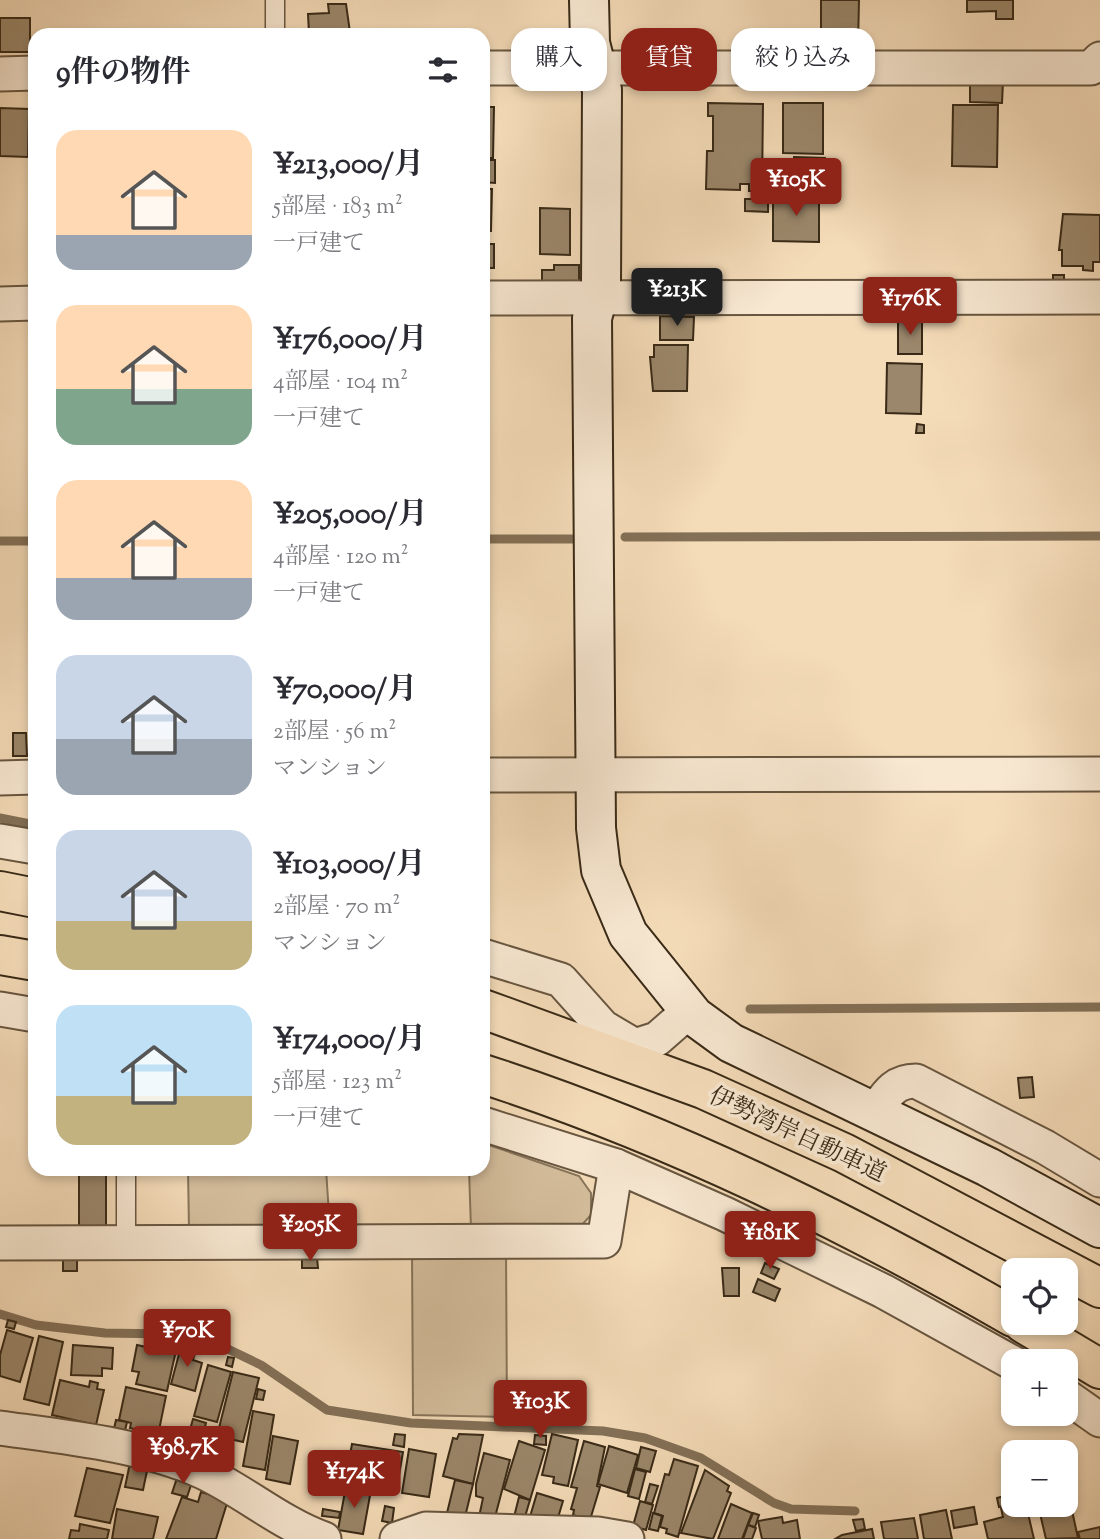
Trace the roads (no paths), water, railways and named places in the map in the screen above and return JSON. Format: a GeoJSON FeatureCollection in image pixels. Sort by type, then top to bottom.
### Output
{"type":"FeatureCollection","features":[{"type":"Feature","properties":{"kind":"highway"},"geometry":{"type":"LineString","coordinates":[[0,891],[28,897]]}},
{"type":"Feature","properties":{"kind":"highway"},"geometry":{"type":"LineString","coordinates":[[0,955],[28,960]]}},
{"type":"Feature","properties":{"kind":"highway","name":"伊勢湾岸自動車道"},"geometry":{"type":"LineString","coordinates":[[490,1011],[586,1044],[726,1099],[844,1153],[1100,1288]]}},
{"type":"Feature","properties":{"kind":"highway"},"geometry":{"type":"LineString","coordinates":[[490,1076],[630,1127],[750,1177],[923,1265],[1001,1310]]}},
{"type":"Feature","properties":{"kind":"highway"},"geometry":{"type":"LineString","coordinates":[[1043,1335],[1100,1369]]}},
{"type":"Feature","properties":{"kind":"street"},"geometry":{"type":"LineString","coordinates":[[589,0],[590,28]]}},
{"type":"Feature","properties":{"kind":"street"},"geometry":{"type":"LineString","coordinates":[[607,67],[1091,68],[1100,59]]}},
{"type":"Feature","properties":{"kind":"street"},"geometry":{"type":"LineString","coordinates":[[490,68],[511,68]]}},
{"type":"Feature","properties":{"kind":"street"},"geometry":{"type":"LineString","coordinates":[[0,74],[28,73]]}},
{"type":"Feature","properties":{"kind":"street"},"geometry":{"type":"LineString","coordinates":[[601,91],[601,285],[592,318],[595,775],[596,828],[601,870],[614,908],[643,957],[688,1011],[731,1043],[988,1167],[1100,1228]]}},
{"type":"Feature","properties":{"kind":"street"},"geometry":{"type":"LineString","coordinates":[[490,298],[1100,297]]}},
{"type":"Feature","properties":{"kind":"street"},"geometry":{"type":"LineString","coordinates":[[0,304],[28,303]]}},
{"type":"Feature","properties":{"kind":"street"},"geometry":{"type":"LineString","coordinates":[[490,775],[1100,774]]}},
{"type":"Feature","properties":{"kind":"street"},"geometry":{"type":"LineString","coordinates":[[0,778],[28,778]]}},
{"type":"Feature","properties":{"kind":"street"},"geometry":{"type":"LineString","coordinates":[[0,841],[28,846]]}},
{"type":"Feature","properties":{"kind":"street"},"geometry":{"type":"LineString","coordinates":[[490,958],[561,980],[603,1027],[635,1046],[657,1040],[688,1011]]}},
{"type":"Feature","properties":{"kind":"street"},"geometry":{"type":"LineString","coordinates":[[0,1009],[28,1014]]}},
{"type":"Feature","properties":{"kind":"street"},"geometry":{"type":"LineString","coordinates":[[875,1111],[889,1091],[901,1081],[916,1081],[1045,1147],[1100,1180]]}},
{"type":"Feature","properties":{"kind":"street"},"geometry":{"type":"LineString","coordinates":[[490,1126],[616,1166],[883,1290],[1001,1356]]}},
{"type":"Feature","properties":{"kind":"street"},"geometry":{"type":"LineString","coordinates":[[0,1243],[604,1241],[616,1166]]}},
{"type":"Feature","properties":{"kind":"street"},"geometry":{"type":"LineString","coordinates":[[1078,1404],[1100,1420]]}},
{"type":"Feature","properties":{"kind":"street"},"geometry":{"type":"LineString","coordinates":[[0,1428],[171,1459],[204,1473],[299,1530],[324,1539]]}},
{"type":"Feature","properties":{"kind":"street"},"geometry":{"type":"LineString","coordinates":[[397,1539],[426,1529],[598,1534],[627,1539]]}},
{"type":"Feature","properties":{"kind":"lane"},"geometry":{"type":"LineString","coordinates":[[275,0],[275,28]]}},
{"type":"Feature","properties":{"kind":"lane"},"geometry":{"type":"LineString","coordinates":[[126,1176],[126,1243]]}},
{"type":"Feature","properties":{"kind":"waterway"},"geometry":{"type":"LineString","coordinates":[[625,537],[1100,536]]}},
{"type":"Feature","properties":{"kind":"waterway"},"geometry":{"type":"LineString","coordinates":[[490,539],[572,539]]}},
{"type":"Feature","properties":{"kind":"waterway"},"geometry":{"type":"LineString","coordinates":[[0,541],[28,541]]}},
{"type":"Feature","properties":{"kind":"waterway"},"geometry":{"type":"LineString","coordinates":[[0,818],[28,824]]}},
{"type":"Feature","properties":{"kind":"waterway"},"geometry":{"type":"LineString","coordinates":[[750,1009],[1100,1007]]}},
{"type":"Feature","properties":{"kind":"waterway"},"geometry":{"type":"LineString","coordinates":[[0,1314],[36,1325],[105,1333],[168,1334],[211,1341],[261,1365],[327,1410],[411,1423],[603,1431],[645,1438],[701,1458],[774,1503],[791,1509],[855,1511]]}}]}
